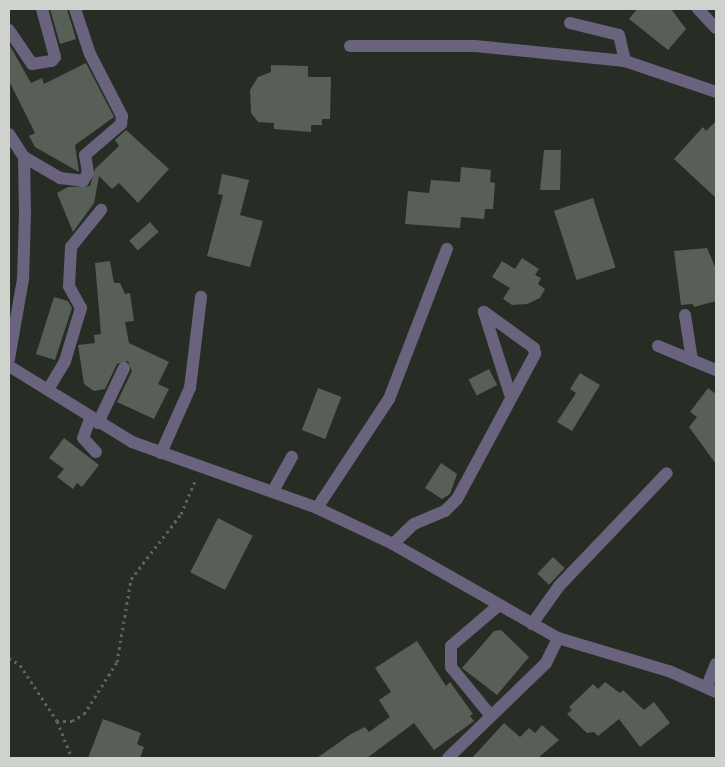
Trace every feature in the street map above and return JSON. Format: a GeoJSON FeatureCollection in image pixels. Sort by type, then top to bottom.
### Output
{"type":"FeatureCollection","features":[{"type":"Feature","properties":{"kind":"street"},"geometry":{"type":"LineString","coordinates":[[9,30],[32,64],[52,61],[55,57],[42,9]]}},
{"type":"Feature","properties":{"kind":"street"},"geometry":{"type":"LineString","coordinates":[[9,134],[24,157],[60,178],[83,181],[88,173],[85,155],[121,124],[122,116],[90,54],[75,9]]}},
{"type":"Feature","properties":{"kind":"street"},"geometry":{"type":"LineString","coordinates":[[698,9],[716,28]]}},
{"type":"Feature","properties":{"kind":"street"},"geometry":{"type":"LineString","coordinates":[[570,23],[619,35],[625,61]]}},
{"type":"Feature","properties":{"kind":"street"},"geometry":{"type":"LineString","coordinates":[[350,46],[475,46],[625,61],[716,92]]}},
{"type":"Feature","properties":{"kind":"street"},"geometry":{"type":"LineString","coordinates":[[9,359],[23,278],[24,157]]}},
{"type":"Feature","properties":{"kind":"street"},"geometry":{"type":"LineString","coordinates":[[48,388],[65,360],[81,308],[69,286],[70,247],[100,210]]}},
{"type":"Feature","properties":{"kind":"street"},"geometry":{"type":"LineString","coordinates":[[317,508],[389,399],[446,249]]}},
{"type":"Feature","properties":{"kind":"street"},"geometry":{"type":"LineString","coordinates":[[161,453],[190,388],[201,297]]}},
{"type":"Feature","properties":{"kind":"street"},"geometry":{"type":"LineString","coordinates":[[393,544],[414,524],[445,511],[456,499],[535,354],[534,348],[484,312],[511,397]]}},
{"type":"Feature","properties":{"kind":"street"},"geometry":{"type":"LineString","coordinates":[[685,315],[692,360]]}},
{"type":"Feature","properties":{"kind":"street"},"geometry":{"type":"LineString","coordinates":[[658,346],[716,370]]}},
{"type":"Feature","properties":{"kind":"street"},"geometry":{"type":"LineString","coordinates":[[9,366],[48,388],[94,421],[161,453],[200,465],[317,508],[393,544],[558,638],[712,689],[716,664]]}},
{"type":"Feature","properties":{"kind":"street"},"geometry":{"type":"LineString","coordinates":[[96,452],[83,438],[124,368]]}},
{"type":"Feature","properties":{"kind":"street"},"geometry":{"type":"LineString","coordinates":[[272,491],[292,457]]}},
{"type":"Feature","properties":{"kind":"street"},"geometry":{"type":"LineString","coordinates":[[532,624],[559,586],[667,473]]}},
{"type":"Feature","properties":{"kind":"street"},"geometry":{"type":"LineString","coordinates":[[491,716],[451,668],[451,646],[499,605]]}},
{"type":"Feature","properties":{"kind":"street"},"geometry":{"type":"LineString","coordinates":[[448,758],[546,662],[558,638]]}},
{"type":"Feature","properties":{"kind":"path"},"geometry":{"type":"LineString","coordinates":[[57,721],[72,721],[84,714],[117,662],[131,579],[181,514],[200,465]]}},
{"type":"Feature","properties":{"kind":"path"},"geometry":{"type":"LineString","coordinates":[[9,658],[20,665],[57,721],[72,758]]}},
{"type":"Feature","properties":{"kind":"building"},"geometry":{"type":"Polygon","coordinates":[[[50,9],[67,9],[76,39],[60,44],[50,9]]]}},
{"type":"Feature","properties":{"kind":"building"},"geometry":{"type":"Polygon","coordinates":[[[637,9],[671,9],[686,29],[668,50],[629,19],[637,9]]]}},
{"type":"Feature","properties":{"kind":"building"},"geometry":{"type":"Polygon","coordinates":[[[9,44],[31,83],[42,78],[44,84],[86,63],[114,117],[75,145],[79,172],[35,147],[29,136],[35,133],[9,81],[9,44]]]}},
{"type":"Feature","properties":{"kind":"building"},"geometry":{"type":"Polygon","coordinates":[[[271,65],[308,66],[308,77],[331,77],[330,119],[322,119],[322,125],[311,125],[311,132],[274,129],[274,123],[258,122],[251,113],[250,90],[258,77],[271,72],[271,65]]]}},
{"type":"Feature","properties":{"kind":"building"},"geometry":{"type":"Polygon","coordinates":[[[716,121],[716,198],[674,159],[703,127],[706,131],[716,121]]]}},
{"type":"Feature","properties":{"kind":"building"},"geometry":{"type":"Polygon","coordinates":[[[126,130],[169,169],[138,203],[119,183],[112,189],[99,176],[94,203],[73,232],[57,193],[68,187],[90,186],[95,169],[119,146],[115,140],[126,130]]]}},
{"type":"Feature","properties":{"kind":"building"},"geometry":{"type":"Polygon","coordinates":[[[544,150],[561,150],[560,190],[540,190],[544,150]]]}},
{"type":"Feature","properties":{"kind":"building"},"geometry":{"type":"Polygon","coordinates":[[[461,167],[491,170],[490,182],[495,183],[493,209],[485,209],[484,219],[461,217],[460,228],[405,224],[408,191],[429,193],[431,180],[460,182],[461,167]]]}},
{"type":"Feature","properties":{"kind":"building"},"geometry":{"type":"Polygon","coordinates":[[[222,174],[249,180],[240,215],[263,221],[250,267],[207,256],[223,195],[218,194],[222,174]]]}},
{"type":"Feature","properties":{"kind":"building"},"geometry":{"type":"Polygon","coordinates":[[[593,198],[616,267],[577,280],[554,211],[593,198]]]}},
{"type":"Feature","properties":{"kind":"building"},"geometry":{"type":"Polygon","coordinates":[[[150,222],[159,232],[138,250],[129,241],[150,222]]]}},
{"type":"Feature","properties":{"kind":"building"},"geometry":{"type":"Polygon","coordinates":[[[707,248],[716,269],[716,301],[694,307],[693,304],[681,305],[674,251],[707,248]]]}},
{"type":"Feature","properties":{"kind":"building"},"geometry":{"type":"Polygon","coordinates":[[[522,258],[539,269],[535,275],[541,278],[538,284],[545,289],[540,298],[527,304],[512,305],[503,299],[510,288],[492,277],[502,261],[515,269],[522,258]]]}},
{"type":"Feature","properties":{"kind":"building"},"geometry":{"type":"Polygon","coordinates":[[[110,261],[114,283],[120,283],[125,294],[130,293],[134,321],[125,322],[129,343],[169,362],[158,384],[169,389],[154,419],[117,402],[132,371],[128,361],[117,364],[105,389],[94,391],[84,384],[78,345],[95,343],[94,335],[101,334],[95,263],[110,261]]]}},
{"type":"Feature","properties":{"kind":"building"},"geometry":{"type":"Polygon","coordinates":[[[54,297],[68,301],[72,308],[55,360],[36,354],[54,297]]]}},
{"type":"Feature","properties":{"kind":"building"},"geometry":{"type":"Polygon","coordinates":[[[489,369],[497,385],[477,395],[469,379],[489,369]]]}},
{"type":"Feature","properties":{"kind":"building"},"geometry":{"type":"Polygon","coordinates":[[[580,373],[600,385],[572,431],[557,422],[576,393],[570,389],[580,373]]]}},
{"type":"Feature","properties":{"kind":"building"},"geometry":{"type":"Polygon","coordinates":[[[318,388],[341,397],[325,439],[302,430],[318,388]]]}},
{"type":"Feature","properties":{"kind":"building"},"geometry":{"type":"Polygon","coordinates":[[[708,388],[716,394],[716,464],[689,427],[697,417],[690,412],[708,388]]]}},
{"type":"Feature","properties":{"kind":"building"},"geometry":{"type":"Polygon","coordinates":[[[64,438],[99,465],[82,487],[77,483],[73,489],[57,477],[64,469],[49,458],[64,438]]]}},
{"type":"Feature","properties":{"kind":"building"},"geometry":{"type":"Polygon","coordinates":[[[441,463],[457,474],[450,494],[442,499],[425,488],[441,463]]]}},
{"type":"Feature","properties":{"kind":"building"},"geometry":{"type":"Polygon","coordinates":[[[218,518],[253,536],[225,590],[190,572],[218,518]]]}},
{"type":"Feature","properties":{"kind":"building"},"geometry":{"type":"Polygon","coordinates":[[[553,557],[565,568],[549,585],[537,574],[553,557]]]}},
{"type":"Feature","properties":{"kind":"building"},"geometry":{"type":"Polygon","coordinates":[[[501,630],[529,657],[497,695],[462,668],[494,631],[501,630]]]}},
{"type":"Feature","properties":{"kind":"building"},"geometry":{"type":"Polygon","coordinates":[[[417,641],[446,686],[450,682],[473,714],[470,716],[474,721],[434,750],[414,723],[367,758],[317,758],[351,734],[365,727],[369,732],[390,717],[379,700],[391,692],[375,668],[417,641]]]}},
{"type":"Feature","properties":{"kind":"building"},"geometry":{"type":"Polygon","coordinates":[[[605,682],[620,693],[623,690],[644,710],[654,702],[670,723],[640,747],[619,719],[598,736],[594,732],[587,733],[567,714],[572,710],[569,707],[593,684],[598,689],[605,682]]]}},
{"type":"Feature","properties":{"kind":"building"},"geometry":{"type":"Polygon","coordinates":[[[103,719],[141,733],[137,744],[144,747],[140,758],[88,758],[103,719]]]}},
{"type":"Feature","properties":{"kind":"building"},"geometry":{"type":"Polygon","coordinates":[[[504,723],[520,737],[529,728],[535,733],[542,725],[559,740],[538,758],[472,758],[504,723]]]}}]}
